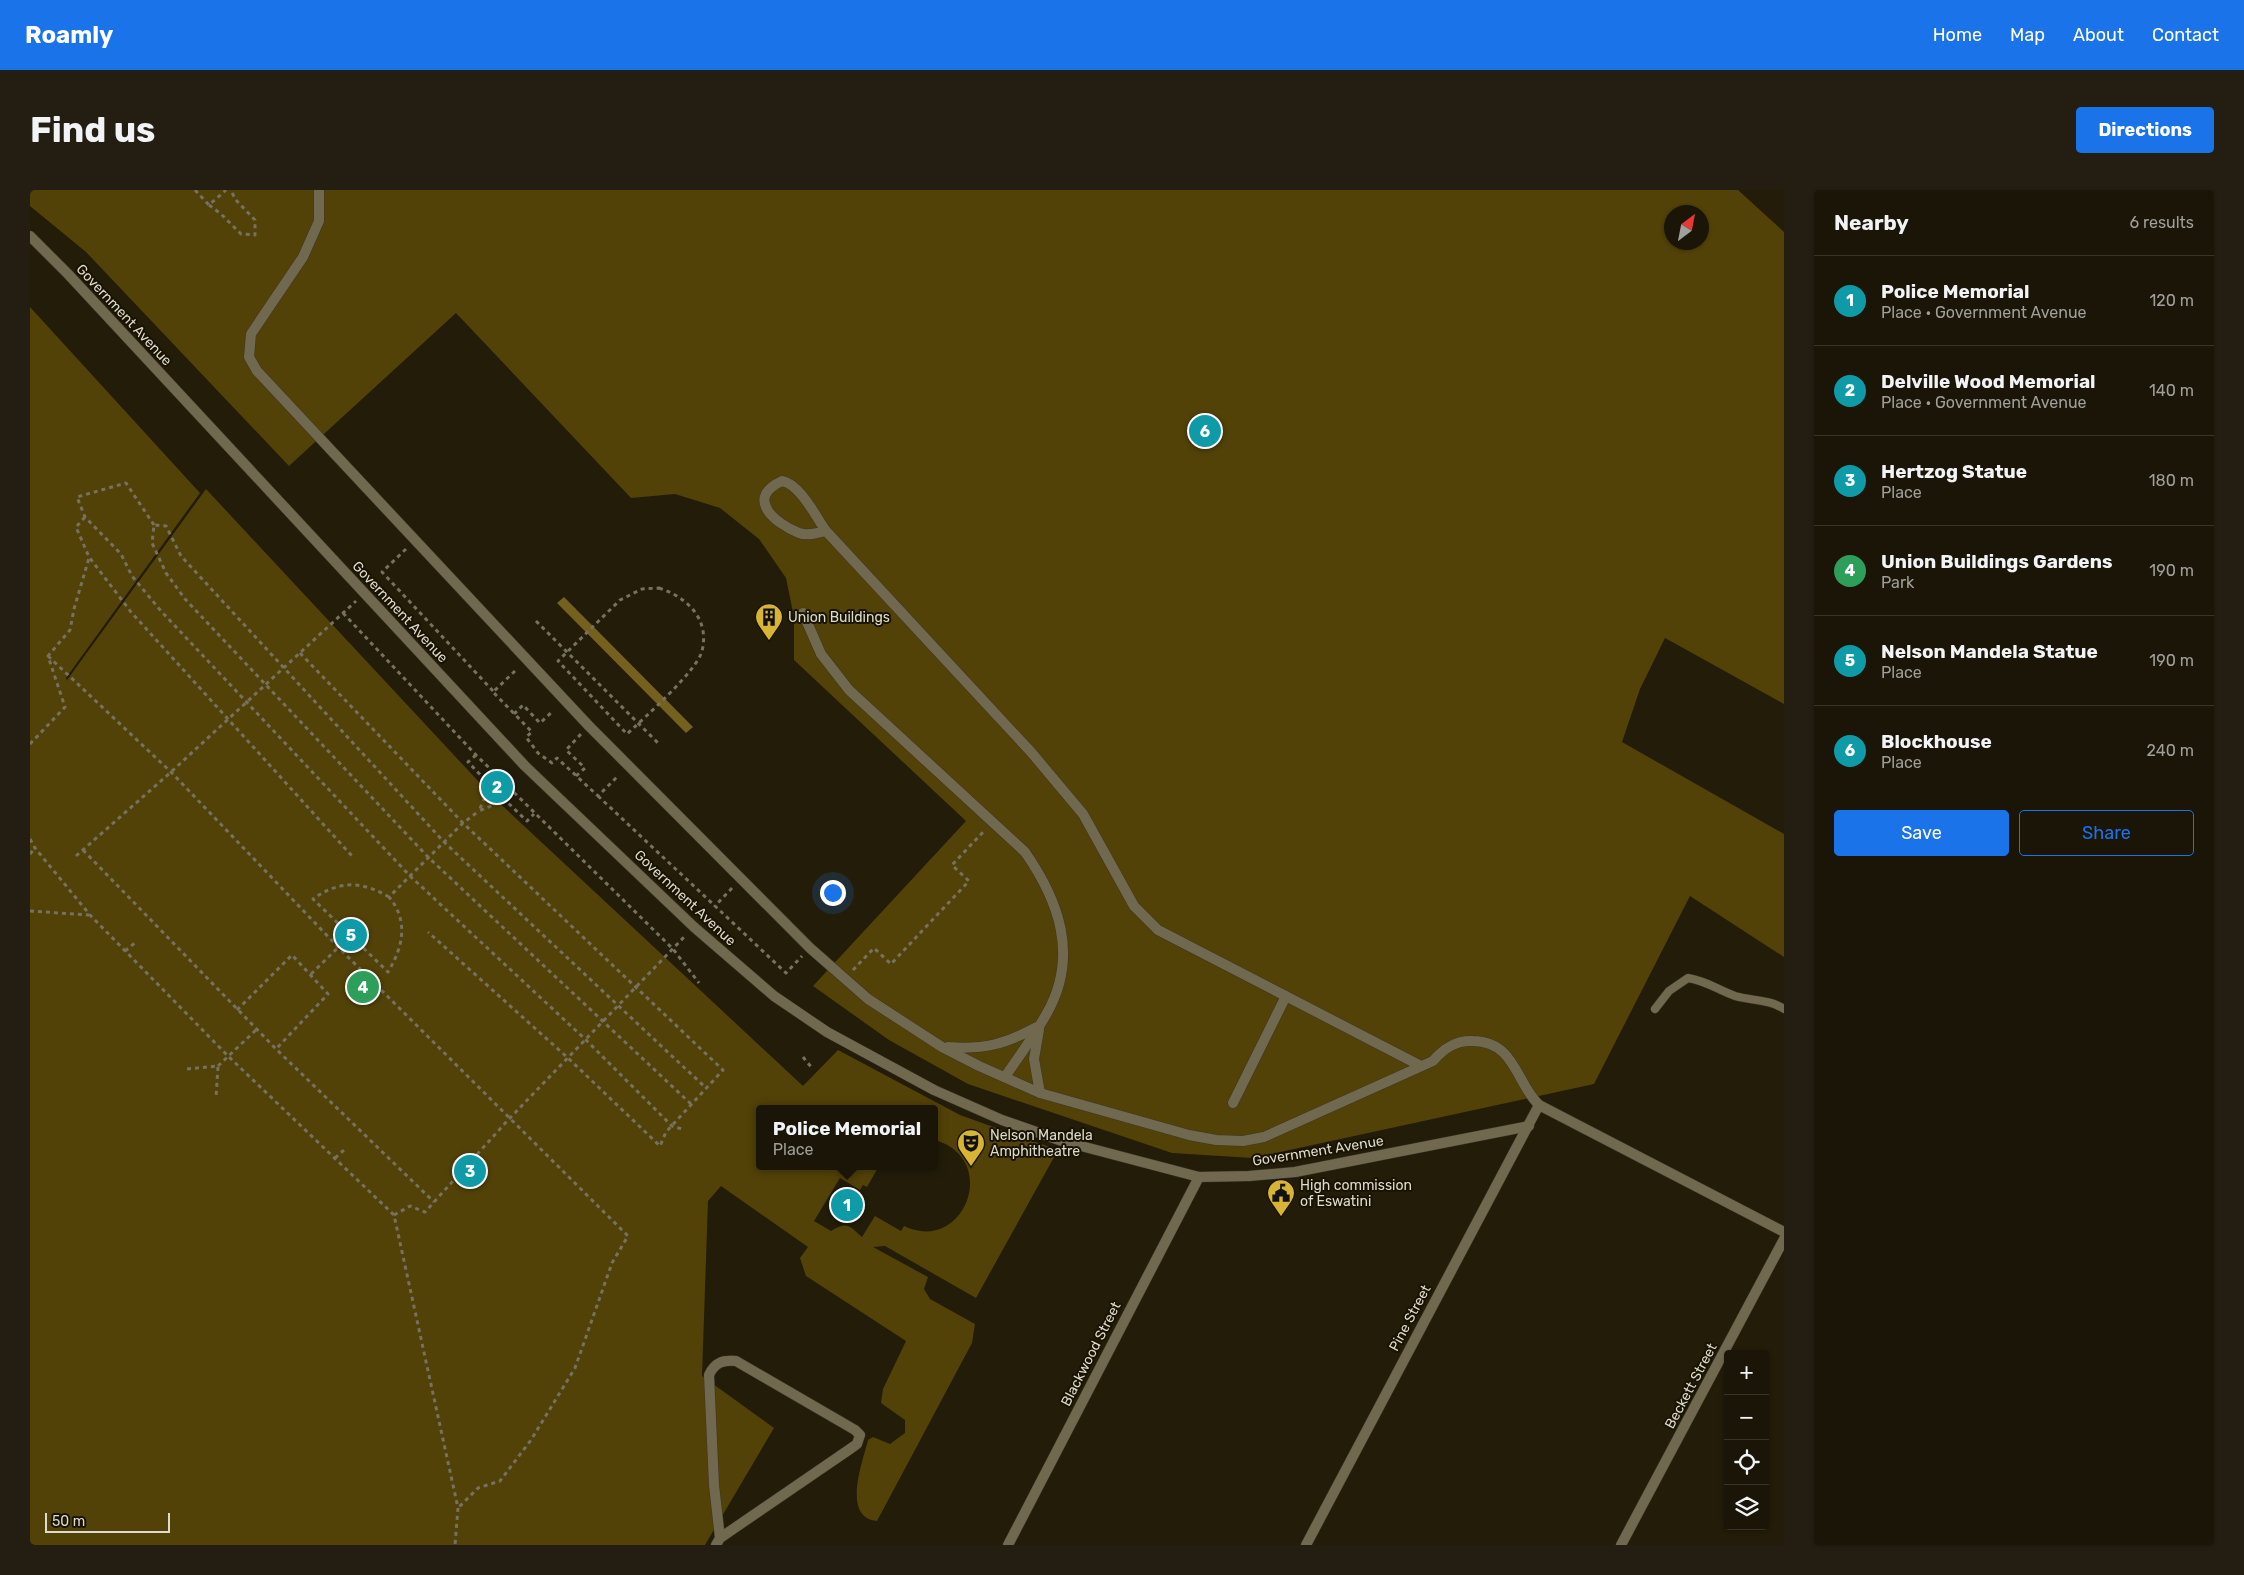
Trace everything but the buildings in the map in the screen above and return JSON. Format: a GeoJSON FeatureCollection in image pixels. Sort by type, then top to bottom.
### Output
{"type":"FeatureCollection","features":[{"type":"Feature","properties":{"kind":"street","name":"Government Avenue"},"geometry":{"type":"LineString","coordinates":[[319,190],[319,221],[312,239],[303,258],[256,324],[249,344],[249,357],[257,371],[589,726],[810,948],[868,1000],[942,1047],[1040,1093],[1189,1135],[1216,1140],[1242,1141],[1264,1137],[1421,1066],[1433,1060],[1445,1047],[1469,1040],[1483,1041],[1498,1047],[1508,1057],[1529,1093],[1540,1105],[1784,1232]]}},
{"type":"Feature","properties":{"kind":"street","name":"Government Avenue"},"geometry":{"type":"LineString","coordinates":[[30,236],[68,274],[525,766],[694,926],[753,978],[800,1015],[826,1032],[934,1090],[1033,1132],[1199,1176],[1249,1176],[1295,1172],[1529,1126]]}},
{"type":"Feature","properties":{"kind":"street"},"geometry":{"type":"LineString","coordinates":[[826,531],[800,533],[777,520],[767,512],[764,504],[765,496],[770,488],[782,481],[790,483],[798,490],[826,531],[1030,752],[1083,814],[1134,906],[1158,930],[1421,1066]]}},
{"type":"Feature","properties":{"kind":"street"},"geometry":{"type":"LineString","coordinates":[[803,613],[820,654],[849,690],[1025,852],[1043,878],[1056,908],[1063,937],[1060,976],[1048,1012],[1004,1077]]}},
{"type":"Feature","properties":{"kind":"street"},"geometry":{"type":"LineString","coordinates":[[1233,1103],[1286,996]]}},
{"type":"Feature","properties":{"kind":"street"},"geometry":{"type":"LineString","coordinates":[[942,1047],[987,1048],[1007,1042],[1039,1026]]}},
{"type":"Feature","properties":{"kind":"street"},"geometry":{"type":"LineString","coordinates":[[1039,1026],[1034,1059],[1040,1093]]}},
{"type":"Feature","properties":{"kind":"street","name":"Pine Street"},"geometry":{"type":"LineString","coordinates":[[1306,1545],[1540,1105]]}},
{"type":"Feature","properties":{"kind":"street","name":"Blackwood Street"},"geometry":{"type":"LineString","coordinates":[[1008,1545],[1199,1176]]}},
{"type":"Feature","properties":{"kind":"street","name":"Beckett Street"},"geometry":{"type":"LineString","coordinates":[[1621,1545],[1784,1239]]}},
{"type":"Feature","properties":{"kind":"street"},"geometry":{"type":"LineString","coordinates":[[724,1360],[736,1362],[855,1430],[860,1435],[857,1444],[718,1542],[709,1375],[718,1363],[724,1360]]}},
{"type":"Feature","properties":{"kind":"lane"},"geometry":{"type":"LineString","coordinates":[[1655,1009],[1669,992],[1688,978],[1703,980],[1718,990],[1737,997],[1776,1004],[1784,1009]]}},
{"type":"Feature","properties":{"kind":"path"},"geometry":{"type":"LineString","coordinates":[[195,190],[241,234],[255,235],[255,220],[236,199],[232,190]]}},
{"type":"Feature","properties":{"kind":"path"},"geometry":{"type":"LineString","coordinates":[[209,205],[226,190]]}},
{"type":"Feature","properties":{"kind":"path"},"geometry":{"type":"LineString","coordinates":[[682,1129],[672,1126],[586,1040],[410,876],[161,611],[132,576],[121,554],[84,517],[77,497],[126,483],[154,526],[152,543],[166,573],[185,599],[428,857],[691,1104]]}},
{"type":"Feature","properties":{"kind":"path"},"geometry":{"type":"LineString","coordinates":[[84,517],[76,527],[89,557],[131,612],[352,856]]}},
{"type":"Feature","properties":{"kind":"path"},"geometry":{"type":"LineString","coordinates":[[154,526],[166,526],[181,556],[444,842],[706,1088]]}},
{"type":"Feature","properties":{"kind":"path"},"geometry":{"type":"LineString","coordinates":[[416,540],[382,572],[532,732],[526,737],[538,753],[552,763],[557,758],[786,973],[810,948]]}},
{"type":"Feature","properties":{"kind":"path"},"geometry":{"type":"LineString","coordinates":[[48,656],[70,630],[89,557]]}},
{"type":"Feature","properties":{"kind":"path"},"geometry":{"type":"LineString","coordinates":[[659,588],[675,593],[690,604],[699,618],[703,635],[702,652],[690,671],[638,724],[627,734],[593,698],[558,661],[567,651],[620,600],[642,589],[659,588]]}},
{"type":"Feature","properties":{"kind":"path"},"geometry":{"type":"LineString","coordinates":[[76,856],[171,772],[226,719],[364,594]]}},
{"type":"Feature","properties":{"kind":"path"},"geometry":{"type":"LineString","coordinates":[[343,613],[476,755],[673,949],[700,983]]}},
{"type":"Feature","properties":{"kind":"path"},"geometry":{"type":"LineString","coordinates":[[536,621],[660,745]]}},
{"type":"Feature","properties":{"kind":"path"},"geometry":{"type":"LineString","coordinates":[[300,652],[462,823],[723,1070],[666,1132],[660,1146],[568,1058],[428,932]]}},
{"type":"Feature","properties":{"kind":"path"},"geometry":{"type":"LineString","coordinates":[[30,744],[65,708],[48,656]]}},
{"type":"Feature","properties":{"kind":"path"},"geometry":{"type":"LineString","coordinates":[[48,656],[171,772],[338,947],[628,1236],[612,1263],[575,1368],[531,1440],[500,1481],[478,1488],[458,1508]]}},
{"type":"Feature","properties":{"kind":"path"},"geometry":{"type":"LineString","coordinates":[[493,692],[515,671]]}},
{"type":"Feature","properties":{"kind":"path"},"geometry":{"type":"LineString","coordinates":[[589,701],[593,698]]}},
{"type":"Feature","properties":{"kind":"path"},"geometry":{"type":"LineString","coordinates":[[514,714],[522,705],[540,723],[553,711]]}},
{"type":"Feature","properties":{"kind":"path"},"geometry":{"type":"LineString","coordinates":[[576,776],[585,768],[566,750],[589,726]]}},
{"type":"Feature","properties":{"kind":"path"},"geometry":{"type":"LineString","coordinates":[[476,755],[468,762],[490,785],[479,811]]}},
{"type":"Feature","properties":{"kind":"path"},"geometry":{"type":"LineString","coordinates":[[598,796],[618,776]]}},
{"type":"Feature","properties":{"kind":"path"},"geometry":{"type":"LineString","coordinates":[[389,897],[462,823],[479,811],[505,800],[526,821],[534,814]]}},
{"type":"Feature","properties":{"kind":"path"},"geometry":{"type":"LineString","coordinates":[[844,979],[874,948],[891,964],[969,881],[952,865],[993,822]]}},
{"type":"Feature","properties":{"kind":"path"},"geometry":{"type":"LineString","coordinates":[[30,839],[35,848],[90,915],[228,1056],[394,1215],[458,1508],[455,1545]]}},
{"type":"Feature","properties":{"kind":"path"},"geometry":{"type":"LineString","coordinates":[[30,854],[35,848]]}},
{"type":"Feature","properties":{"kind":"path"},"geometry":{"type":"LineString","coordinates":[[83,850],[237,1010],[434,1202]]}},
{"type":"Feature","properties":{"kind":"path"},"geometry":{"type":"LineString","coordinates":[[715,906],[742,878]]}},
{"type":"Feature","properties":{"kind":"path"},"geometry":{"type":"LineString","coordinates":[[355,884],[373,888],[389,897],[398,909],[401,936],[399,953],[388,972],[351,935],[313,899],[325,890],[355,884]]}},
{"type":"Feature","properties":{"kind":"path"},"geometry":{"type":"LineString","coordinates":[[30,911],[90,915]]}},
{"type":"Feature","properties":{"kind":"path"},"geometry":{"type":"LineString","coordinates":[[394,1215],[410,1206],[425,1212],[509,1118],[694,926]]}},
{"type":"Feature","properties":{"kind":"path"},"geometry":{"type":"LineString","coordinates":[[311,974],[351,935]]}},
{"type":"Feature","properties":{"kind":"path"},"geometry":{"type":"LineString","coordinates":[[125,951],[136,942]]}},
{"type":"Feature","properties":{"kind":"path"},"geometry":{"type":"LineString","coordinates":[[237,1010],[292,955],[328,994],[276,1049]]}},
{"type":"Feature","properties":{"kind":"path"},"geometry":{"type":"LineString","coordinates":[[187,1069],[218,1066],[257,1029]]}},
{"type":"Feature","properties":{"kind":"path"},"geometry":{"type":"LineString","coordinates":[[802,1057],[812,1068]]}},
{"type":"Feature","properties":{"kind":"path"},"geometry":{"type":"LineString","coordinates":[[216,1098],[218,1066]]}},
{"type":"Feature","properties":{"kind":"path"},"geometry":{"type":"LineString","coordinates":[[335,1158],[344,1150]]}},
{"type":"Feature","properties":{"kind":"shaded area"},"geometry":{"type":"Polygon","coordinates":[[[30,190],[1738,190],[1784,232],[1784,704],[1665,638],[1640,689],[1622,742],[1784,834],[1784,957],[1690,896],[1594,1084],[1253,1158],[1172,1153],[968,1084],[889,1040],[813,986],[966,821],[794,660],[794,617],[786,578],[759,539],[720,508],[675,494],[631,498],[456,313],[289,466],[86,252],[30,206],[30,190]]]}},
{"type":"Feature","properties":{"kind":"shaded area"},"geometry":{"type":"Polygon","coordinates":[[[30,307],[200,493],[66,678],[67,680],[206,489],[493,797],[803,1086],[838,1050],[960,1115],[1058,1150],[976,1298],[885,1246],[873,1247],[928,1277],[924,1289],[930,1299],[975,1324],[972,1343],[877,1521],[866,1518],[860,1510],[857,1500],[859,1474],[868,1440],[873,1437],[890,1444],[905,1433],[905,1420],[881,1403],[883,1389],[906,1341],[806,1276],[800,1258],[808,1247],[721,1186],[708,1201],[702,1376],[774,1428],[705,1545],[30,1545],[30,307]],[[756,1105],[756,1170],[877,1170],[867,1187],[863,1185],[860,1190],[840,1178],[814,1221],[831,1231],[841,1226],[848,1226],[862,1237],[875,1216],[901,1231],[904,1226],[925,1231],[943,1227],[958,1217],[967,1201],[970,1183],[966,1166],[955,1150],[938,1142],[938,1105],[756,1105]]]}},
{"type":"Feature","properties":{"kind":"shaded area"},"geometry":{"type":"Polygon","coordinates":[[[564,597],[693,727],[686,733],[557,603],[564,597]]]}},
{"type":"Feature","properties":{"kind":"place","name":"Blockhouse"},"geometry":{"type":"Point","coordinates":[1205,431]}},
{"type":"Feature","properties":{"kind":"place","name":"Union Buildings"},"geometry":{"type":"Point","coordinates":[769,641]}},
{"type":"Feature","properties":{"kind":"place","name":"Delville Wood Memorial"},"geometry":{"type":"Point","coordinates":[497,787]}},
{"type":"Feature","properties":{"kind":"place","name":"Nelson Mandela Statue"},"geometry":{"type":"Point","coordinates":[351,935]}},
{"type":"Feature","properties":{"kind":"place","name":"Union Buildings Gardens"},"geometry":{"type":"Point","coordinates":[363,987]}},
{"type":"Feature","properties":{"kind":"place","name":"Nelson Mandela Amphitheatre"},"geometry":{"type":"Point","coordinates":[971,1167]}},
{"type":"Feature","properties":{"kind":"place","name":"Hertzog Statue"},"geometry":{"type":"Point","coordinates":[470,1171]}},
{"type":"Feature","properties":{"kind":"place","name":"Police Memorial"},"geometry":{"type":"Point","coordinates":[847,1205]}},
{"type":"Feature","properties":{"kind":"place","name":"High commission of Eswatini"},"geometry":{"type":"Point","coordinates":[1281,1217]}}]}
